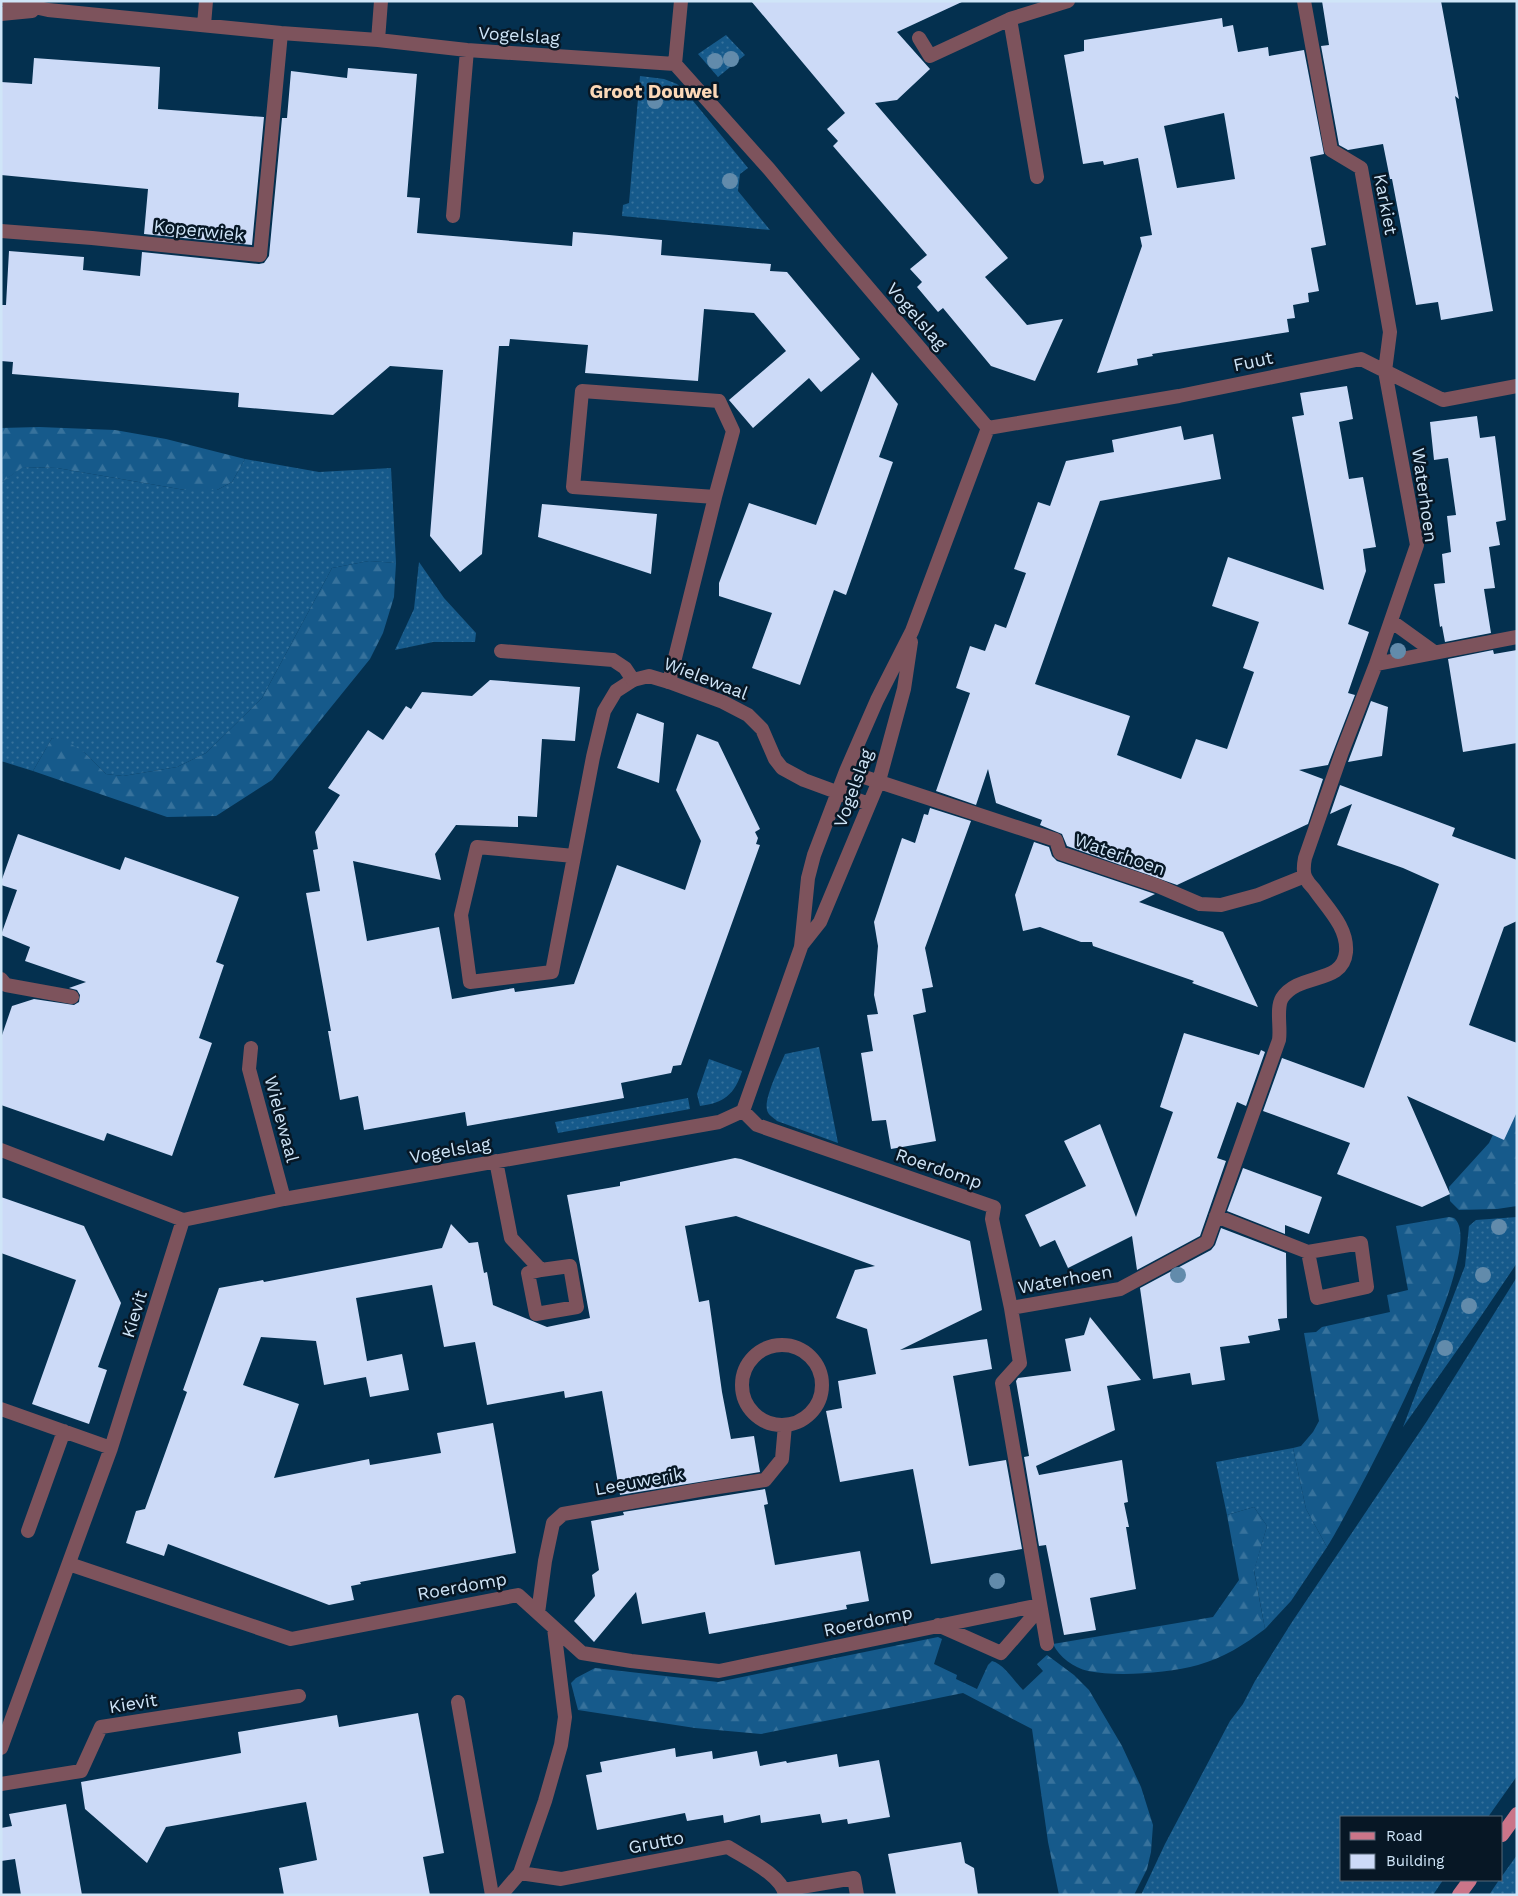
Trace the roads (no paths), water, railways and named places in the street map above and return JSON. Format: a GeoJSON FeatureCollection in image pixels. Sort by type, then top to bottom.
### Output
{"type":"FeatureCollection","features":[{"type":"Feature","properties":{"kind":"main road"},"geometry":{"type":"LineString","coordinates":[[1503,1834],[1517,1814]]}},
{"type":"Feature","properties":{"kind":"main road"},"geometry":{"type":"LineString","coordinates":[[1459,1895],[1469,1881]]}},
{"type":"Feature","properties":{"kind":"street"},"geometry":{"type":"LineString","coordinates":[[7,1],[48,10],[467,50]]}},
{"type":"Feature","properties":{"kind":"street"},"geometry":{"type":"LineString","coordinates":[[204,26],[206,1]]}},
{"type":"Feature","properties":{"kind":"street"},"geometry":{"type":"LineString","coordinates":[[378,40],[381,1]]}},
{"type":"Feature","properties":{"kind":"street"},"geometry":{"type":"LineString","coordinates":[[675,64],[681,1]]}},
{"type":"Feature","properties":{"kind":"street"},"geometry":{"type":"LineString","coordinates":[[920,38],[930,56],[1010,19],[1068,1]]}},
{"type":"Feature","properties":{"kind":"street","name":"Karkiet"},"geometry":{"type":"LineString","coordinates":[[1304,1],[1331,150],[1361,168],[1390,332],[1385,371]]}},
{"type":"Feature","properties":{"kind":"street"},"geometry":{"type":"LineString","coordinates":[[1,14],[48,10]]}},
{"type":"Feature","properties":{"kind":"street"},"geometry":{"type":"LineString","coordinates":[[1010,19],[1037,177]]}},
{"type":"Feature","properties":{"kind":"street","name":"Koperwiek"},"geometry":{"type":"LineString","coordinates":[[1,231],[260,255],[281,33]]}},
{"type":"Feature","properties":{"kind":"street","name":"Vogelslag"},"geometry":{"type":"LineString","coordinates":[[183,1220],[284,1199],[719,1122],[744,1111],[801,947],[808,878],[814,855],[846,771],[877,700],[912,631],[988,428],[832,246],[769,169],[675,64],[467,50],[453,216]]}},
{"type":"Feature","properties":{"kind":"street","name":"Fuut"},"geometry":{"type":"LineString","coordinates":[[988,428],[1179,396],[1360,359],[1443,400],[1517,386]]}},
{"type":"Feature","properties":{"kind":"street","name":"Waterhoen"},"geometry":{"type":"LineString","coordinates":[[1011,1308],[1120,1289],[1207,1242],[1279,1040],[1281,1027],[1279,1012],[1282,999],[1293,988],[1305,981],[1334,973],[1344,962],[1346,940],[1338,921],[1305,876],[1305,858],[1417,545],[1385,371]]}},
{"type":"Feature","properties":{"kind":"street"},"geometry":{"type":"LineString","coordinates":[[669,682],[733,431],[719,401],[582,391],[573,486],[715,497]]}},
{"type":"Feature","properties":{"kind":"street"},"geometry":{"type":"LineString","coordinates":[[1391,621],[1434,652]]}},
{"type":"Feature","properties":{"kind":"street","name":"Vogelslag"},"geometry":{"type":"LineString","coordinates":[[801,947],[820,922],[879,781],[904,689],[912,631]]}},
{"type":"Feature","properties":{"kind":"street"},"geometry":{"type":"LineString","coordinates":[[1376,664],[1517,637]]}},
{"type":"Feature","properties":{"kind":"street"},"geometry":{"type":"LineString","coordinates":[[501,651],[613,660],[625,668],[633,680],[616,691],[604,711],[593,757],[552,972],[470,982],[461,915],[477,847],[574,856]]}},
{"type":"Feature","properties":{"kind":"street","name":"Wielewaal"},"geometry":{"type":"LineString","coordinates":[[633,680],[648,676],[669,682],[723,702],[748,714],[762,729],[775,759],[782,768],[804,780],[869,804]]}},
{"type":"Feature","properties":{"kind":"street","name":"Waterhoen"},"geometry":{"type":"LineString","coordinates":[[846,771],[1056,840],[1060,853],[1158,886],[1200,904],[1221,905],[1258,896],[1305,876]]}},
{"type":"Feature","properties":{"kind":"street"},"geometry":{"type":"LineString","coordinates":[[3,987],[72,997]]}},
{"type":"Feature","properties":{"kind":"street","name":"Wielewaal"},"geometry":{"type":"LineString","coordinates":[[251,1048],[249,1070],[284,1199]]}},
{"type":"Feature","properties":{"kind":"street","name":"Roerdomp"},"geometry":{"type":"LineString","coordinates":[[744,1111],[757,1126],[994,1207],[992,1219],[1011,1308],[1020,1363],[1002,1383],[1047,1644]]}},
{"type":"Feature","properties":{"kind":"street"},"geometry":{"type":"LineString","coordinates":[[1,1150],[183,1220]]}},
{"type":"Feature","properties":{"kind":"street"},"geometry":{"type":"LineString","coordinates":[[496,1161],[511,1238],[541,1270]]}},
{"type":"Feature","properties":{"kind":"street"},"geometry":{"type":"LineString","coordinates":[[1216,1216],[1308,1252],[1361,1242],[1368,1287],[1317,1298],[1308,1252]]}},
{"type":"Feature","properties":{"kind":"street","name":"Kievit"},"geometry":{"type":"LineString","coordinates":[[1,1748],[111,1448],[183,1220]]}},
{"type":"Feature","properties":{"kind":"street"},"geometry":{"type":"LineString","coordinates":[[779,1345],[800,1348],[819,1367],[823,1389],[814,1410],[802,1420],[785,1425],[772,1424],[763,1420],[748,1405],[742,1387],[746,1368],[754,1356],[765,1348],[779,1345]]}},
{"type":"Feature","properties":{"kind":"street"},"geometry":{"type":"LineString","coordinates":[[1,1408],[111,1448]]}},
{"type":"Feature","properties":{"kind":"street","name":"Leeuwerik"},"geometry":{"type":"LineString","coordinates":[[538,1613],[545,1561],[553,1523],[563,1514],[765,1480],[782,1459],[785,1425]]}},
{"type":"Feature","properties":{"kind":"street"},"geometry":{"type":"LineString","coordinates":[[28,1531],[64,1431]]}},
{"type":"Feature","properties":{"kind":"street","name":"Roerdomp"},"geometry":{"type":"LineString","coordinates":[[69,1564],[291,1639],[518,1595],[582,1653],[631,1661],[719,1671],[938,1625],[1040,1606]]}},
{"type":"Feature","properties":{"kind":"street","name":"Roerdomp"},"geometry":{"type":"LineString","coordinates":[[938,1625],[1001,1653],[1040,1606]]}},
{"type":"Feature","properties":{"kind":"street"},"geometry":{"type":"LineString","coordinates":[[501,1895],[520,1872],[545,1801],[561,1745],[565,1717],[554,1628]]}},
{"type":"Feature","properties":{"kind":"street","name":"Kievit"},"geometry":{"type":"LineString","coordinates":[[1,1784],[81,1771],[101,1727],[299,1696]]}},
{"type":"Feature","properties":{"kind":"street"},"geometry":{"type":"LineString","coordinates":[[458,1702],[492,1895]]}},
{"type":"Feature","properties":{"kind":"street","name":"Grutto"},"geometry":{"type":"LineString","coordinates":[[520,1872],[561,1879],[728,1847],[775,1877],[784,1892],[854,1878],[857,1895]]}},
{"type":"Feature","properties":{"kind":"district","name":"Groot Douwel"},"geometry":{"type":"Point","coordinates":[654,91]}}]}
